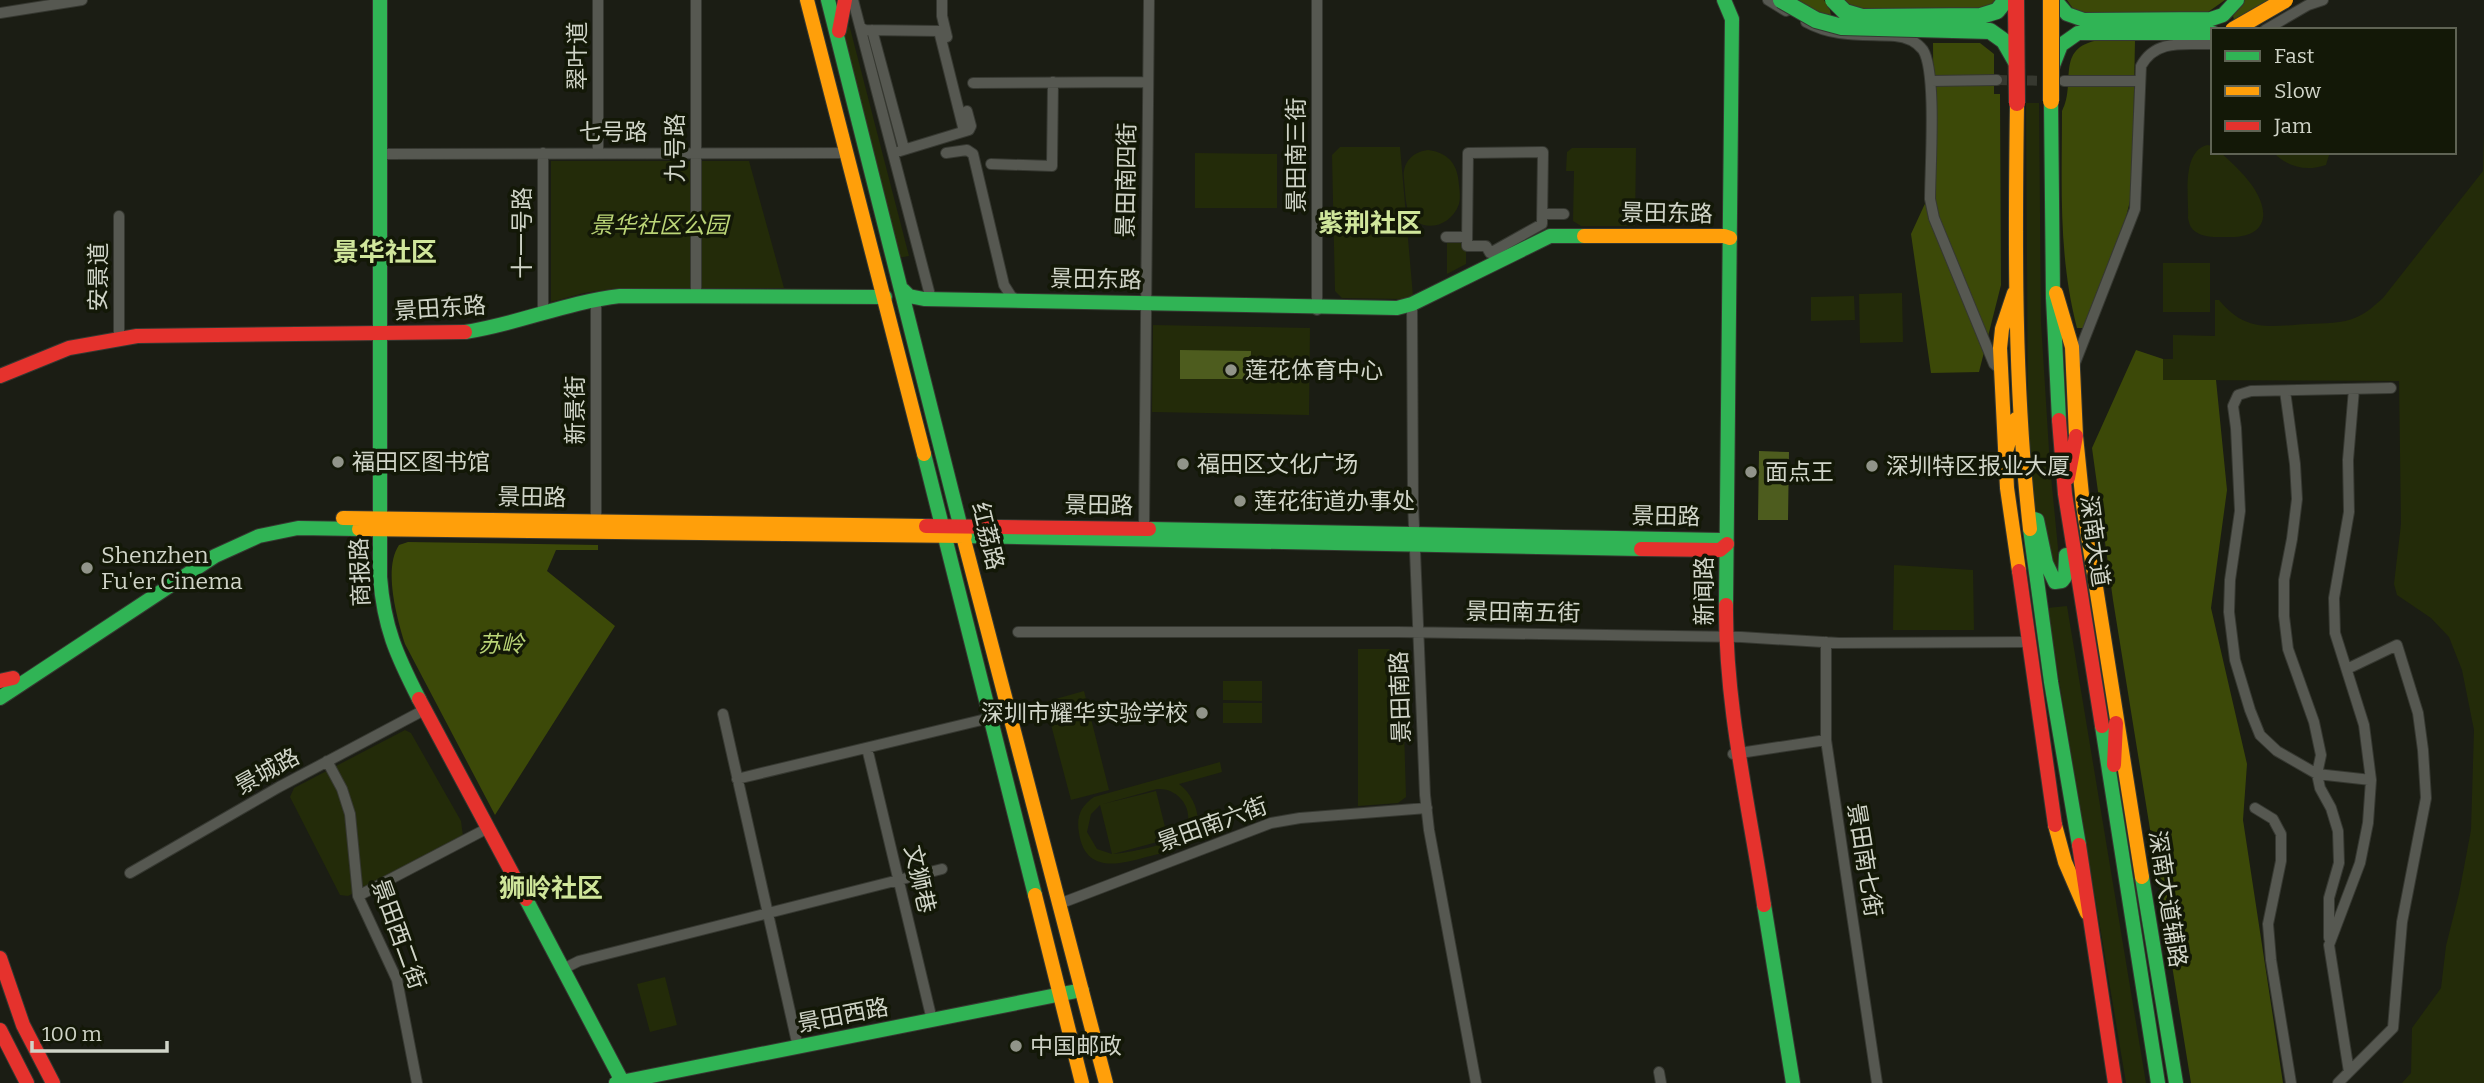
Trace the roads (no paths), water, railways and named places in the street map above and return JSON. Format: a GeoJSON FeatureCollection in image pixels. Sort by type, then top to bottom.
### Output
{"type":"FeatureCollection","features":[{"type":"Feature","properties":{"kind":"main road","name":"商报路"},"geometry":{"type":"LineString","coordinates":[[380,0],[380,589],[385,623],[398,659],[563,969],[620,1083]]}},
{"type":"Feature","properties":{"kind":"main road","name":"红荔路"},"geometry":{"type":"LineString","coordinates":[[807,0],[885,297],[1082,1083]]}},
{"type":"Feature","properties":{"kind":"main road","name":"红荔路"},"geometry":{"type":"LineString","coordinates":[[828,0],[1106,1083]]}},
{"type":"Feature","properties":{"kind":"main road"},"geometry":{"type":"LineString","coordinates":[[838,37],[845,0]]}},
{"type":"Feature","properties":{"kind":"main road"},"geometry":{"type":"LineString","coordinates":[[1833,0],[1845,12],[1863,18],[1874,18],[1981,16],[1997,11],[2006,0]]}},
{"type":"Feature","properties":{"kind":"main road"},"geometry":{"type":"LineString","coordinates":[[2016,0],[2016,285],[2020,406],[2029,517],[2115,1083]]}},
{"type":"Feature","properties":{"kind":"main road"},"geometry":{"type":"LineString","coordinates":[[2053,0],[2063,11],[2075,18],[2138,20],[2211,19],[2223,15],[2237,0]]}},
{"type":"Feature","properties":{"kind":"main road","name":"深南大道"},"geometry":{"type":"LineString","coordinates":[[2053,0],[2057,77],[2051,101],[2052,275],[2057,400],[2065,494],[2158,1083]]}},
{"type":"Feature","properties":{"kind":"main road"},"geometry":{"type":"LineString","coordinates":[[2236,28],[2285,0]]}},
{"type":"Feature","properties":{"kind":"main road"},"geometry":{"type":"LineString","coordinates":[[1786,4],[1816,20],[1842,27],[1990,31],[2004,41],[2016,62]]}},
{"type":"Feature","properties":{"kind":"main road","name":"新闻路"},"geometry":{"type":"LineString","coordinates":[[1726,6],[1732,19],[1722,544],[1726,710],[1737,753],[1793,1083]]}},
{"type":"Feature","properties":{"kind":"main road"},"geometry":{"type":"LineString","coordinates":[[2057,77],[2054,57],[2061,45],[2078,33],[2211,33]]}},
{"type":"Feature","properties":{"kind":"main road","name":"景田东路"},"geometry":{"type":"LineString","coordinates":[[910,320],[914,307],[923,304],[1397,308],[1413,306],[1550,236],[1726,238]]}},
{"type":"Feature","properties":{"kind":"main road"},"geometry":{"type":"LineString","coordinates":[[2052,275],[2070,337],[2083,505],[2116,723],[2112,796]]}},
{"type":"Feature","properties":{"kind":"main road"},"geometry":{"type":"LineString","coordinates":[[2016,285],[2001,338],[2004,458],[2012,530],[2059,840],[2068,870],[2092,925]]}},
{"type":"Feature","properties":{"kind":"main road","name":"景田东路"},"geometry":{"type":"LineString","coordinates":[[903,290],[911,297],[931,299],[1146,306]]}},
{"type":"Feature","properties":{"kind":"main road","name":"景田东路"},"geometry":{"type":"LineString","coordinates":[[0,376],[57,352],[118,338],[174,334],[443,334],[478,331],[596,299],[620,296],[885,297]]}},
{"type":"Feature","properties":{"kind":"main road"},"geometry":{"type":"LineString","coordinates":[[2004,458],[2020,406]]}},
{"type":"Feature","properties":{"kind":"main road"},"geometry":{"type":"LineString","coordinates":[[2065,494],[2076,436]]}},
{"type":"Feature","properties":{"kind":"main road"},"geometry":{"type":"LineString","coordinates":[[2029,517],[2037,520],[2049,577],[2055,582],[2062,581],[2066,574],[2069,529]]}},
{"type":"Feature","properties":{"kind":"main road","name":"景田路"},"geometry":{"type":"LineString","coordinates":[[4,682],[209,550],[267,524],[297,519],[381,523],[942,531],[1144,529],[1415,539]]}},
{"type":"Feature","properties":{"kind":"main road","name":"景田路"},"geometry":{"type":"LineString","coordinates":[[0,698],[215,556],[259,536],[287,530],[381,523],[596,521],[942,531]]}},
{"type":"Feature","properties":{"kind":"main road","name":"景田路"},"geometry":{"type":"LineString","coordinates":[[963,531],[1722,544]]}},
{"type":"Feature","properties":{"kind":"main road","name":"深南大道辅路"},"geometry":{"type":"LineString","coordinates":[[2116,723],[2176,1083]]}},
{"type":"Feature","properties":{"kind":"main road","name":"新闻路"},"geometry":{"type":"LineString","coordinates":[[1737,753],[1784,1083]]}},
{"type":"Feature","properties":{"kind":"main road"},"geometry":{"type":"LineString","coordinates":[[0,958],[23,1024],[53,1083]]}},
{"type":"Feature","properties":{"kind":"main road"},"geometry":{"type":"LineString","coordinates":[[2097,972],[2095,1012],[2104,1083]]}},
{"type":"Feature","properties":{"kind":"main road","name":"景田西路"},"geometry":{"type":"LineString","coordinates":[[620,1083],[645,1081],[1082,990]]}},
{"type":"Feature","properties":{"kind":"main road"},"geometry":{"type":"LineString","coordinates":[[0,1030],[27,1083]]}},
{"type":"Feature","properties":{"kind":"street"},"geometry":{"type":"LineString","coordinates":[[0,13],[82,0]]}},
{"type":"Feature","properties":{"kind":"street","name":"翠叶道"},"geometry":{"type":"LineString","coordinates":[[598,0],[598,153]]}},
{"type":"Feature","properties":{"kind":"street","name":"九号路"},"geometry":{"type":"LineString","coordinates":[[696,0],[696,296]]}},
{"type":"Feature","properties":{"kind":"street"},"geometry":{"type":"LineString","coordinates":[[845,0],[852,0],[860,27],[931,299]]}},
{"type":"Feature","properties":{"kind":"street"},"geometry":{"type":"LineString","coordinates":[[941,0],[939,31],[964,131]]}},
{"type":"Feature","properties":{"kind":"street"},"geometry":{"type":"LineString","coordinates":[[941,0],[949,46]]}},
{"type":"Feature","properties":{"kind":"street","name":"景田南四街"},"geometry":{"type":"LineString","coordinates":[[1144,529],[1149,0]]}},
{"type":"Feature","properties":{"kind":"street","name":"景田南三街"},"geometry":{"type":"LineString","coordinates":[[1317,0],[1317,308]]}},
{"type":"Feature","properties":{"kind":"street"},"geometry":{"type":"LineString","coordinates":[[1768,0],[1786,4],[1830,33],[1909,39],[1919,46],[1926,56],[1931,81],[1930,199],[1934,218],[1994,364],[2001,370]]}},
{"type":"Feature","properties":{"kind":"street"},"geometry":{"type":"LineString","coordinates":[[2268,28],[2271,0]]}},
{"type":"Feature","properties":{"kind":"street"},"geometry":{"type":"LineString","coordinates":[[2268,28],[2308,5],[2323,0]]}},
{"type":"Feature","properties":{"kind":"street"},"geometry":{"type":"LineString","coordinates":[[860,27],[872,30],[939,31]]}},
{"type":"Feature","properties":{"kind":"street"},"geometry":{"type":"LineString","coordinates":[[872,30],[904,149]]}},
{"type":"Feature","properties":{"kind":"street"},"geometry":{"type":"LineString","coordinates":[[2074,366],[2135,209],[2143,63],[2157,49],[2171,45],[2211,44]]}},
{"type":"Feature","properties":{"kind":"street"},"geometry":{"type":"LineString","coordinates":[[2057,77],[2140,81]]}},
{"type":"Feature","properties":{"kind":"street"},"geometry":{"type":"LineString","coordinates":[[1931,81],[1997,80]]}},
{"type":"Feature","properties":{"kind":"street"},"geometry":{"type":"LineString","coordinates":[[991,164],[1052,166],[1053,82]]}},
{"type":"Feature","properties":{"kind":"street"},"geometry":{"type":"LineString","coordinates":[[973,83],[1148,82]]}},
{"type":"Feature","properties":{"kind":"street"},"geometry":{"type":"LineString","coordinates":[[894,159],[904,149],[935,137],[969,130],[971,126],[967,111]]}},
{"type":"Feature","properties":{"kind":"street"},"geometry":{"type":"LineString","coordinates":[[946,153],[967,150],[973,154],[1004,285],[1004,295],[990,300]]}},
{"type":"Feature","properties":{"kind":"street"},"geometry":{"type":"LineString","coordinates":[[1543,152],[1542,224],[1490,253],[1486,246],[1467,246],[1467,237],[1468,153],[1543,152]]}},
{"type":"Feature","properties":{"kind":"street","name":"十一号路"},"geometry":{"type":"LineString","coordinates":[[543,153],[543,313]]}},
{"type":"Feature","properties":{"kind":"street","name":"七号路"},"geometry":{"type":"LineString","coordinates":[[380,154],[847,153]]}},
{"type":"Feature","properties":{"kind":"street"},"geometry":{"type":"LineString","coordinates":[[1543,214],[1564,214]]}},
{"type":"Feature","properties":{"kind":"street","name":"安景道"},"geometry":{"type":"LineString","coordinates":[[118,338],[119,216]]}},
{"type":"Feature","properties":{"kind":"street"},"geometry":{"type":"LineString","coordinates":[[1446,237],[1467,237]]}},
{"type":"Feature","properties":{"kind":"street"},"geometry":{"type":"LineString","coordinates":[[1004,285],[1018,301]]}},
{"type":"Feature","properties":{"kind":"street","name":"新景街"},"geometry":{"type":"LineString","coordinates":[[596,299],[596,521]]}},
{"type":"Feature","properties":{"kind":"street","name":"景田南路"},"geometry":{"type":"LineString","coordinates":[[1413,306],[1415,539],[1427,808],[1476,1083]]}},
{"type":"Feature","properties":{"kind":"street"},"geometry":{"type":"LineString","coordinates":[[2371,780],[2317,775],[2277,751],[2260,735],[2250,710],[2235,660],[2229,612],[2230,580],[2240,510],[2233,405],[2238,395],[2251,391],[2391,388]]}},
{"type":"Feature","properties":{"kind":"street"},"geometry":{"type":"LineString","coordinates":[[2329,945],[2360,863],[2368,823],[2371,780],[2364,725],[2334,634],[2334,597],[2349,512],[2348,460],[2354,389]]}},
{"type":"Feature","properties":{"kind":"street"},"geometry":{"type":"LineString","coordinates":[[2285,391],[2297,499],[2284,580],[2284,616],[2288,649],[2314,722],[2320,755],[2317,775],[2320,788],[2332,808],[2338,831],[2339,863],[2329,898],[2329,945],[2349,1072]]}},
{"type":"Feature","properties":{"kind":"street","name":"景田南五街"},"geometry":{"type":"LineString","coordinates":[[1018,632],[1418,632],[1723,636],[1826,642],[2028,642]]}},
{"type":"Feature","properties":{"kind":"street","name":"景田南七街"},"geometry":{"type":"LineString","coordinates":[[1826,642],[1826,740],[1877,1083]]}},
{"type":"Feature","properties":{"kind":"street"},"geometry":{"type":"LineString","coordinates":[[2338,1083],[2393,1028],[2402,922],[2426,798],[2418,713],[2397,645],[2347,669]]}},
{"type":"Feature","properties":{"kind":"street","name":"景城路"},"geometry":{"type":"LineString","coordinates":[[130,873],[327,761],[426,709]]}},
{"type":"Feature","properties":{"kind":"street"},"geometry":{"type":"LineString","coordinates":[[723,714],[798,1047]]}},
{"type":"Feature","properties":{"kind":"street"},"geometry":{"type":"LineString","coordinates":[[737,779],[990,718]]}},
{"type":"Feature","properties":{"kind":"street"},"geometry":{"type":"LineString","coordinates":[[1737,753],[1826,740]]}},
{"type":"Feature","properties":{"kind":"street","name":"文狮巷"},"geometry":{"type":"LineString","coordinates":[[867,748],[932,1020]]}},
{"type":"Feature","properties":{"kind":"street","name":"景田西二街"},"geometry":{"type":"LineString","coordinates":[[327,761],[342,789],[350,814],[358,896],[397,980],[417,1083]]}},
{"type":"Feature","properties":{"kind":"street","name":"景田南六街"},"geometry":{"type":"LineString","coordinates":[[1059,904],[1262,825],[1300,818],[1427,808]]}},
{"type":"Feature","properties":{"kind":"street"},"geometry":{"type":"LineString","coordinates":[[2255,808],[2273,819],[2281,834],[2281,861],[2268,924],[2271,960],[2291,1083]]}},
{"type":"Feature","properties":{"kind":"street"},"geometry":{"type":"LineString","coordinates":[[358,896],[488,828]]}},
{"type":"Feature","properties":{"kind":"street"},"geometry":{"type":"LineString","coordinates":[[563,969],[579,961],[942,869]]}},
{"type":"Feature","properties":{"kind":"tunnel"},"geometry":{"type":"LineString","coordinates":[[1997,80],[2058,81]]}},
{"type":"Feature","properties":{"kind":"place","name":"莲花体育中心"},"geometry":{"type":"Point","coordinates":[1231,370]}},
{"type":"Feature","properties":{"kind":"place","name":"福田区图书馆"},"geometry":{"type":"Point","coordinates":[338,462]}},
{"type":"Feature","properties":{"kind":"place","name":"福田区文化广场"},"geometry":{"type":"Point","coordinates":[1183,464]}},
{"type":"Feature","properties":{"kind":"place","name":"深圳特区报业大厦"},"geometry":{"type":"Point","coordinates":[1872,466]}},
{"type":"Feature","properties":{"kind":"place","name":"面点王"},"geometry":{"type":"Point","coordinates":[1751,472]}},
{"type":"Feature","properties":{"kind":"place","name":"莲花街道办事处"},"geometry":{"type":"Point","coordinates":[1240,501]}},
{"type":"Feature","properties":{"kind":"place","name":"Shenzhen Fu'er Cinema"},"geometry":{"type":"Point","coordinates":[87,568]}},
{"type":"Feature","properties":{"kind":"place","name":"深圳市耀华实验学校"},"geometry":{"type":"Point","coordinates":[1202,713]}},
{"type":"Feature","properties":{"kind":"place","name":"中国邮政"},"geometry":{"type":"Point","coordinates":[1016,1046]}},
{"type":"Feature","properties":{"kind":"district","name":"紫荆社区"},"geometry":{"type":"Point","coordinates":[1370,223]}},
{"type":"Feature","properties":{"kind":"district","name":"景华社区"},"geometry":{"type":"Point","coordinates":[385,252]}},
{"type":"Feature","properties":{"kind":"district","name":"狮岭社区"},"geometry":{"type":"Point","coordinates":[551,888]}},
{"type":"Feature","properties":{"kind":"park label","name":"景华社区公园"},"geometry":{"type":"Point","coordinates":[659,225]}},
{"type":"Feature","properties":{"kind":"park label","name":"苏岭"},"geometry":{"type":"Point","coordinates":[501,644]}}]}
